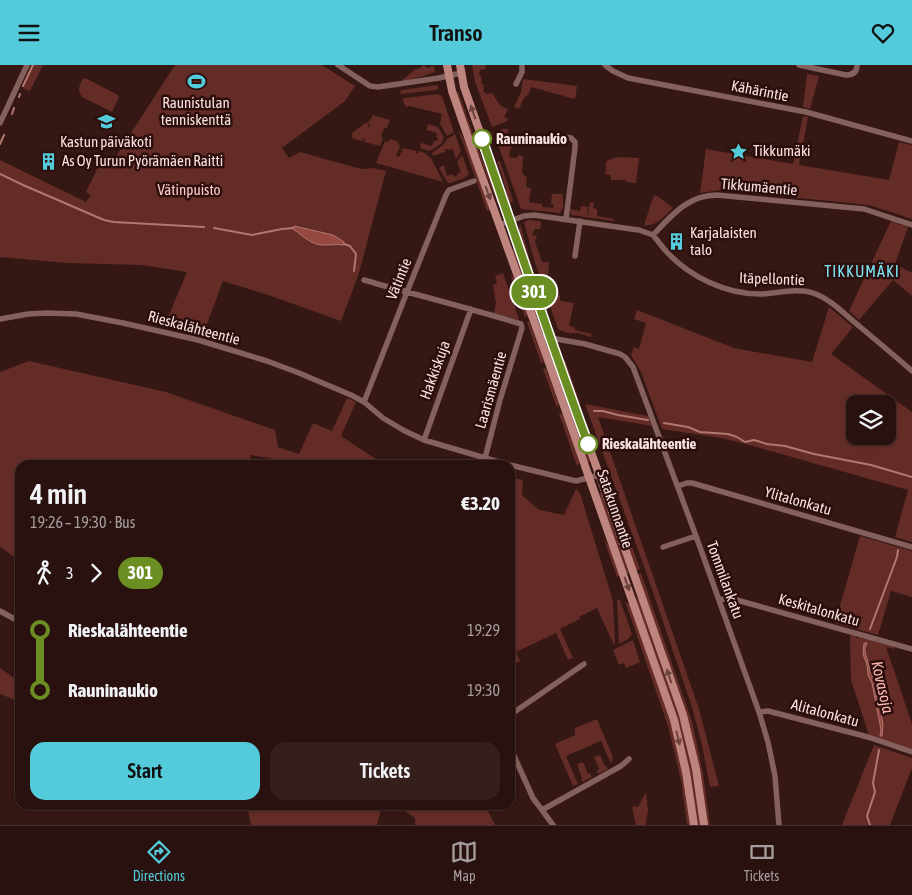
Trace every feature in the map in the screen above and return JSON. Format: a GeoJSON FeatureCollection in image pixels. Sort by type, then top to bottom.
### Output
{"type":"FeatureCollection","features":[{"type":"Feature","properties":{"kind":"main road","name":"Satakunnantie"},"geometry":{"type":"LineString","coordinates":[[447,65],[455,100],[674,720],[686,772],[694,825]]}},
{"type":"Feature","properties":{"kind":"main road","name":"Satakunnantie"},"geometry":{"type":"LineString","coordinates":[[460,69],[529,280],[682,715],[696,769],[704,825]]}},
{"type":"Feature","properties":{"kind":"street"},"geometry":{"type":"LineString","coordinates":[[0,123],[27,65]]}},
{"type":"Feature","properties":{"kind":"street"},"geometry":{"type":"LineString","coordinates":[[338,65],[370,86],[384,87],[449,76],[460,69]]}},
{"type":"Feature","properties":{"kind":"street"},"geometry":{"type":"LineString","coordinates":[[516,84],[522,72],[522,65]]}},
{"type":"Feature","properties":{"kind":"street","name":"Kähärintie"},"geometry":{"type":"LineString","coordinates":[[605,65],[628,78],[806,112],[912,141]]}},
{"type":"Feature","properties":{"kind":"street"},"geometry":{"type":"LineString","coordinates":[[799,65],[846,75],[852,74],[856,70],[857,65]]}},
{"type":"Feature","properties":{"kind":"street"},"geometry":{"type":"LineString","coordinates":[[566,137],[571,138],[575,143],[575,148],[566,219]]}},
{"type":"Feature","properties":{"kind":"street","name":"Vätintie"},"geometry":{"type":"LineString","coordinates":[[364,402],[406,292],[449,190],[474,181]]}},
{"type":"Feature","properties":{"kind":"street","name":"Tikkumäentie"},"geometry":{"type":"LineString","coordinates":[[653,235],[681,207],[696,198],[709,195],[864,209],[912,225]]}},
{"type":"Feature","properties":{"kind":"street"},"geometry":{"type":"LineString","coordinates":[[499,225],[529,215],[639,230],[653,235]]}},
{"type":"Feature","properties":{"kind":"street"},"geometry":{"type":"LineString","coordinates":[[575,256],[580,221]]}},
{"type":"Feature","properties":{"kind":"street","name":"Itäpellontie"},"geometry":{"type":"LineString","coordinates":[[653,235],[680,264],[705,280],[719,286],[739,292],[758,294],[803,291],[823,298],[851,319],[912,371]]}},
{"type":"Feature","properties":{"kind":"street"},"geometry":{"type":"LineString","coordinates":[[364,280],[471,309]]}},
{"type":"Feature","properties":{"kind":"street","name":"Laarismäentie"},"geometry":{"type":"LineString","coordinates":[[471,309],[521,324],[522,328],[485,458]]}},
{"type":"Feature","properties":{"kind":"street","name":"Hakkiskuja"},"geometry":{"type":"LineString","coordinates":[[424,440],[471,309]]}},
{"type":"Feature","properties":{"kind":"street","name":"Rieskalähteentie"},"geometry":{"type":"LineString","coordinates":[[0,319],[28,314],[76,314],[198,340],[299,373],[351,395],[364,402],[396,426],[424,440],[491,460]]}},
{"type":"Feature","properties":{"kind":"street"},"geometry":{"type":"LineString","coordinates":[[539,336],[550,338]]}},
{"type":"Feature","properties":{"kind":"street","name":"Tommilankatu"},"geometry":{"type":"LineString","coordinates":[[550,338],[585,344],[620,354],[633,367],[696,535],[759,712],[775,776],[779,825]]}},
{"type":"Feature","properties":{"kind":"street","name":"Rieskalähteentie"},"geometry":{"type":"LineString","coordinates":[[515,466],[571,481],[580,481],[599,475]]}},
{"type":"Feature","properties":{"kind":"street","name":"Ylitalonkatu"},"geometry":{"type":"LineString","coordinates":[[678,486],[692,483],[912,547]]}},
{"type":"Feature","properties":{"kind":"street"},"geometry":{"type":"LineString","coordinates":[[663,547],[696,535]]}},
{"type":"Feature","properties":{"kind":"street","name":"Keskitalonkatu"},"geometry":{"type":"LineString","coordinates":[[719,600],[733,599],[912,649]]}},
{"type":"Feature","properties":{"kind":"street"},"geometry":{"type":"LineString","coordinates":[[0,611],[15,619]]}},
{"type":"Feature","properties":{"kind":"street"},"geometry":{"type":"LineString","coordinates":[[515,711],[584,663]]}},
{"type":"Feature","properties":{"kind":"street","name":"Alitalonkatu"},"geometry":{"type":"LineString","coordinates":[[759,712],[768,711],[868,737],[912,752]]}},
{"type":"Feature","properties":{"kind":"street"},"geometry":{"type":"LineString","coordinates":[[515,758],[530,791],[553,825]]}},
{"type":"Feature","properties":{"kind":"street"},"geometry":{"type":"LineString","coordinates":[[542,810],[621,766],[629,759]]}},
{"type":"Feature","properties":{"kind":"green space"},"geometry":{"type":"Polygon","coordinates":[[[31,65],[43,65],[30,91],[22,86],[31,65]]]}},
{"type":"Feature","properties":{"kind":"green space","name":"Vätinpuisto"},"geometry":{"type":"Polygon","coordinates":[[[175,65],[322,65],[355,86],[345,101],[282,148],[289,158],[300,152],[361,169],[374,168],[386,171],[359,273],[341,321],[223,281],[202,337],[164,327],[187,272],[142,265],[67,263],[0,257],[0,160],[86,202],[91,195],[86,192],[100,163],[109,167],[175,65]]]}},
{"type":"Feature","properties":{"kind":"green space"},"geometry":{"type":"Polygon","coordinates":[[[424,65],[427,68],[434,66],[435,72],[402,80],[415,69],[424,65]]]}},
{"type":"Feature","properties":{"kind":"green space"},"geometry":{"type":"Polygon","coordinates":[[[472,65],[485,65],[486,69],[480,70],[479,74],[483,84],[483,91],[486,94],[492,93],[499,104],[508,110],[504,117],[508,119],[507,121],[492,127],[475,82],[472,65]]]}},
{"type":"Feature","properties":{"kind":"green space"},"geometry":{"type":"Polygon","coordinates":[[[807,74],[819,76],[810,109],[803,107],[807,74]]]}},
{"type":"Feature","properties":{"kind":"green space"},"geometry":{"type":"Polygon","coordinates":[[[85,78],[118,95],[119,97],[112,112],[82,97],[79,88],[85,78]]]}},
{"type":"Feature","properties":{"kind":"green space"},"geometry":{"type":"Polygon","coordinates":[[[523,79],[577,86],[575,99],[531,87],[529,94],[524,98],[519,109],[514,107],[521,92],[523,79]]]}},
{"type":"Feature","properties":{"kind":"green space"},"geometry":{"type":"Polygon","coordinates":[[[438,85],[436,90],[400,94],[401,90],[438,85]]]}},
{"type":"Feature","properties":{"kind":"green space"},"geometry":{"type":"Polygon","coordinates":[[[458,91],[481,156],[502,206],[499,207],[475,145],[456,92],[458,91]]]}},
{"type":"Feature","properties":{"kind":"green space"},"geometry":{"type":"Polygon","coordinates":[[[438,94],[442,96],[454,132],[447,136],[440,124],[442,114],[410,106],[406,107],[403,101],[405,98],[438,94]]]}},
{"type":"Feature","properties":{"kind":"green space"},"geometry":{"type":"Polygon","coordinates":[[[372,115],[390,120],[387,128],[384,128],[380,146],[364,142],[365,137],[362,141],[351,136],[353,132],[367,122],[370,128],[368,122],[372,115]]]}},
{"type":"Feature","properties":{"kind":"green space"},"geometry":{"type":"Polygon","coordinates":[[[803,116],[808,117],[799,165],[889,180],[899,142],[912,145],[912,219],[869,205],[721,190],[700,193],[706,149],[793,164],[803,116]]]}},
{"type":"Feature","properties":{"kind":"green space"},"geometry":{"type":"Polygon","coordinates":[[[428,124],[438,127],[444,137],[442,143],[430,151],[420,148],[421,143],[432,146],[438,138],[436,137],[437,133],[426,130],[428,124]]]}},
{"type":"Feature","properties":{"kind":"green space"},"geometry":{"type":"Polygon","coordinates":[[[508,129],[507,141],[512,142],[509,157],[517,158],[518,155],[523,156],[522,173],[527,177],[526,187],[531,188],[529,202],[542,204],[542,207],[553,208],[554,205],[551,204],[552,194],[563,194],[563,208],[560,213],[521,209],[494,133],[508,129]]]}},
{"type":"Feature","properties":{"kind":"green space"},"geometry":{"type":"Polygon","coordinates":[[[459,132],[468,147],[490,210],[487,211],[459,132]]]}},
{"type":"Feature","properties":{"kind":"green space"},"geometry":{"type":"Polygon","coordinates":[[[455,134],[461,151],[456,159],[453,149],[445,149],[445,152],[433,156],[432,153],[455,134]]]}},
{"type":"Feature","properties":{"kind":"green space"},"geometry":{"type":"Polygon","coordinates":[[[390,139],[397,141],[400,146],[396,156],[399,157],[403,148],[416,151],[416,153],[419,151],[425,153],[431,158],[443,182],[376,163],[385,141],[389,142],[390,139]]]}},
{"type":"Feature","properties":{"kind":"green space"},"geometry":{"type":"Polygon","coordinates":[[[462,155],[469,174],[464,178],[448,183],[439,168],[444,165],[447,176],[453,174],[454,177],[457,176],[461,172],[457,162],[462,155]]]}},
{"type":"Feature","properties":{"kind":"green space"},"geometry":{"type":"Polygon","coordinates":[[[621,157],[639,158],[636,183],[626,182],[625,180],[611,180],[611,175],[605,174],[607,161],[621,157]]]}},
{"type":"Feature","properties":{"kind":"green space"},"geometry":{"type":"Polygon","coordinates":[[[500,161],[513,200],[508,203],[504,182],[497,162],[500,161]]]}},
{"type":"Feature","properties":{"kind":"green space"},"geometry":{"type":"Polygon","coordinates":[[[654,195],[673,208],[657,223],[644,225],[654,195]]]}},
{"type":"Feature","properties":{"kind":"green space"},"geometry":{"type":"Polygon","coordinates":[[[590,202],[594,203],[593,208],[597,209],[597,216],[614,219],[614,221],[571,215],[570,209],[580,211],[581,206],[588,207],[588,215],[590,202]]]}},
{"type":"Feature","properties":{"kind":"green space"},"geometry":{"type":"Polygon","coordinates":[[[528,220],[540,221],[541,223],[540,229],[535,229],[532,235],[537,236],[535,242],[542,262],[549,262],[548,276],[550,276],[549,280],[553,280],[556,294],[560,295],[561,301],[574,303],[569,325],[575,328],[575,330],[592,334],[591,337],[577,333],[567,333],[558,329],[534,260],[524,222],[528,220]]]}},
{"type":"Feature","properties":{"kind":"green space"},"geometry":{"type":"Polygon","coordinates":[[[891,221],[908,227],[895,264],[912,273],[912,296],[893,280],[859,320],[849,311],[891,221]]]}},
{"type":"Feature","properties":{"kind":"green space"},"geometry":{"type":"Polygon","coordinates":[[[520,224],[533,272],[547,310],[544,311],[518,232],[520,224]]]}},
{"type":"Feature","properties":{"kind":"green space"},"geometry":{"type":"Polygon","coordinates":[[[514,242],[537,314],[534,314],[513,253],[514,242]]]}},
{"type":"Feature","properties":{"kind":"green space"},"geometry":{"type":"Polygon","coordinates":[[[503,273],[518,320],[494,313],[496,303],[493,285],[497,284],[495,276],[503,273]]]}},
{"type":"Feature","properties":{"kind":"green space"},"geometry":{"type":"Polygon","coordinates":[[[513,276],[528,316],[525,317],[511,277],[513,276]]]}},
{"type":"Feature","properties":{"kind":"green space"},"geometry":{"type":"Polygon","coordinates":[[[829,307],[853,327],[831,354],[888,395],[846,395],[846,445],[896,445],[896,401],[912,412],[912,542],[895,537],[908,490],[746,444],[721,438],[662,429],[641,372],[631,355],[634,347],[639,349],[646,323],[634,319],[637,310],[734,348],[812,362],[829,307]]]}},
{"type":"Feature","properties":{"kind":"green space"},"geometry":{"type":"Polygon","coordinates":[[[529,321],[544,362],[541,363],[527,322],[529,321]]]}},
{"type":"Feature","properties":{"kind":"green space"},"geometry":{"type":"Polygon","coordinates":[[[565,360],[580,403],[577,402],[562,361],[565,360]]]}},
{"type":"Feature","properties":{"kind":"green space"},"geometry":{"type":"Polygon","coordinates":[[[29,361],[166,392],[275,430],[278,447],[299,454],[313,423],[332,431],[347,398],[356,402],[341,436],[377,460],[279,460],[251,455],[250,460],[15,460],[15,558],[0,547],[0,372],[29,361]]]}},
{"type":"Feature","properties":{"kind":"green space"},"geometry":{"type":"Polygon","coordinates":[[[555,363],[590,462],[587,463],[552,364],[555,363]]]}},
{"type":"Feature","properties":{"kind":"green space"},"geometry":{"type":"Polygon","coordinates":[[[546,368],[559,404],[557,408],[543,369],[546,368]]]}},
{"type":"Feature","properties":{"kind":"green space"},"geometry":{"type":"Polygon","coordinates":[[[585,404],[648,416],[652,426],[598,417],[699,709],[719,786],[710,787],[702,745],[691,704],[645,569],[585,404]]]}},
{"type":"Feature","properties":{"kind":"green space"},"geometry":{"type":"Polygon","coordinates":[[[561,413],[579,462],[577,466],[559,414],[561,413]]]}},
{"type":"Feature","properties":{"kind":"green space"},"geometry":{"type":"Polygon","coordinates":[[[515,478],[523,480],[522,495],[539,510],[564,515],[576,489],[580,493],[613,601],[615,644],[597,608],[560,629],[573,658],[568,660],[556,633],[516,652],[520,661],[515,664],[515,478]]]}},
{"type":"Feature","properties":{"kind":"green space"},"geometry":{"type":"Polygon","coordinates":[[[611,489],[640,569],[636,571],[607,490],[611,489]]]}},
{"type":"Feature","properties":{"kind":"green space"},"geometry":{"type":"Polygon","coordinates":[[[601,493],[629,573],[626,574],[598,494],[601,493]]]}},
{"type":"Feature","properties":{"kind":"green space"},"geometry":{"type":"Polygon","coordinates":[[[860,536],[912,551],[912,597],[891,591],[878,635],[835,623],[860,536]]]}},
{"type":"Feature","properties":{"kind":"green space"},"geometry":{"type":"Polygon","coordinates":[[[603,537],[609,547],[620,576],[617,577],[603,537]]]}},
{"type":"Feature","properties":{"kind":"green space"},"geometry":{"type":"Polygon","coordinates":[[[641,573],[692,722],[703,774],[710,825],[707,825],[700,774],[637,574],[641,573]]]}},
{"type":"Feature","properties":{"kind":"green space"},"geometry":{"type":"Polygon","coordinates":[[[634,596],[638,599],[681,722],[693,775],[700,825],[697,825],[688,765],[679,726],[634,596]]]}},
{"type":"Feature","properties":{"kind":"green space"},"geometry":{"type":"Polygon","coordinates":[[[617,599],[620,600],[632,634],[628,639],[619,644],[617,599]]]}},
{"type":"Feature","properties":{"kind":"green space"},"geometry":{"type":"Polygon","coordinates":[[[625,601],[630,605],[671,724],[684,780],[691,825],[687,825],[681,780],[668,726],[625,601]]]}},
{"type":"Feature","properties":{"kind":"green space"},"geometry":{"type":"Polygon","coordinates":[[[850,635],[894,647],[894,649],[886,647],[912,724],[912,750],[869,735],[851,680],[850,635]]]}},
{"type":"Feature","properties":{"kind":"green space"},"geometry":{"type":"Polygon","coordinates":[[[633,640],[640,662],[626,668],[624,663],[619,665],[613,650],[633,640]]]}},
{"type":"Feature","properties":{"kind":"green space"},"geometry":{"type":"Polygon","coordinates":[[[0,668],[15,678],[15,700],[0,694],[0,668]]]}},
{"type":"Feature","properties":{"kind":"green space"},"geometry":{"type":"Polygon","coordinates":[[[597,719],[613,757],[611,764],[601,741],[566,756],[578,784],[573,786],[555,744],[575,735],[575,728],[597,719]]]}},
{"type":"Feature","properties":{"kind":"green space"},"geometry":{"type":"Polygon","coordinates":[[[874,745],[912,758],[912,768],[890,825],[842,825],[874,745]]]}},
{"type":"Feature","properties":{"kind":"green space"},"geometry":{"type":"Polygon","coordinates":[[[600,755],[608,769],[598,774],[597,770],[599,769],[594,757],[600,755]]]}},
{"type":"Feature","properties":{"kind":"green space"},"geometry":{"type":"Polygon","coordinates":[[[583,762],[588,774],[590,773],[592,777],[582,782],[577,764],[583,762]]]}},
{"type":"Feature","properties":{"kind":"green space"},"geometry":{"type":"Polygon","coordinates":[[[646,792],[648,811],[646,825],[636,825],[632,807],[638,807],[646,792]]]}},
{"type":"Feature","properties":{"kind":"green space"},"geometry":{"type":"Polygon","coordinates":[[[248,810],[381,810],[377,825],[251,825],[248,810]]]}},
{"type":"Feature","properties":{"kind":"green space"},"geometry":{"type":"Polygon","coordinates":[[[404,810],[488,810],[495,825],[415,825],[415,818],[404,810]]]}},
{"type":"Feature","properties":{"kind":"shaded area"},"geometry":{"type":"Polygon","coordinates":[[[294,226],[333,235],[344,242],[344,245],[317,244],[293,229],[294,226]]]}},
{"type":"Feature","properties":{"kind":"shaded area"},"geometry":{"type":"Polygon","coordinates":[[[864,643],[867,643],[865,652],[870,672],[875,681],[875,691],[883,725],[882,736],[880,736],[881,730],[872,683],[863,654],[864,643]]]}},
{"type":"Feature","properties":{"kind":"waterway"},"geometry":{"type":"LineString","coordinates":[[23,86],[33,65]]}},
{"type":"Feature","properties":{"kind":"waterway"},"geometry":{"type":"LineString","coordinates":[[12,114],[14,108]]}},
{"type":"Feature","properties":{"kind":"waterway"},"geometry":{"type":"LineString","coordinates":[[0,144],[4,135]]}},
{"type":"Feature","properties":{"kind":"waterway"},"geometry":{"type":"LineString","coordinates":[[0,174],[104,220],[204,227]]}},
{"type":"Feature","properties":{"kind":"waterway"},"geometry":{"type":"LineString","coordinates":[[214,228],[252,235],[293,228]]}},
{"type":"Feature","properties":{"kind":"waterway"},"geometry":{"type":"LineString","coordinates":[[344,244],[350,246],[356,254],[354,271]]}},
{"type":"Feature","properties":{"kind":"waterway"},"geometry":{"type":"LineString","coordinates":[[594,411],[648,420]]}},
{"type":"Feature","properties":{"kind":"waterway"},"geometry":{"type":"LineString","coordinates":[[664,423],[688,427],[700,432],[728,434],[745,442],[754,440],[785,446],[814,454],[871,465],[912,477]]}},
{"type":"Feature","properties":{"kind":"waterway","name":"Kovasoja"},"geometry":{"type":"LineString","coordinates":[[870,629],[898,550]]}},
{"type":"Feature","properties":{"kind":"waterway","name":"Kovasoja"},"geometry":{"type":"LineString","coordinates":[[870,825],[867,816],[875,792],[873,783],[879,750]]}},
{"type":"Feature","properties":{"kind":"bus line","name":"301"},"geometry":{"type":"LineString","coordinates":[[482,139],[511,221],[529,280],[588,444]]}},
{"type":"Feature","properties":{"kind":"place","name":"Raunistulan tenniskenttä"},"geometry":{"type":"Point","coordinates":[196,82]}},
{"type":"Feature","properties":{"kind":"place","name":"Kastun päiväkoti"},"geometry":{"type":"Point","coordinates":[106,121]}},
{"type":"Feature","properties":{"kind":"place","name":"Rauninaukio"},"geometry":{"type":"Point","coordinates":[482,139]}},
{"type":"Feature","properties":{"kind":"place","name":"Tikkumäki"},"geometry":{"type":"Point","coordinates":[739,151]}},
{"type":"Feature","properties":{"kind":"place","name":"As Oy Turun Pyörämäen Raitti"},"geometry":{"type":"Point","coordinates":[48,161]}},
{"type":"Feature","properties":{"kind":"place","name":"Karjalaisten talo"},"geometry":{"type":"Point","coordinates":[676,242]}},
{"type":"Feature","properties":{"kind":"place","name":"Rieskalähteentie"},"geometry":{"type":"Point","coordinates":[588,444]}},
{"type":"Feature","properties":{"kind":"district","name":"TIKKUMÄKI"},"geometry":{"type":"Point","coordinates":[862,271]}}]}
